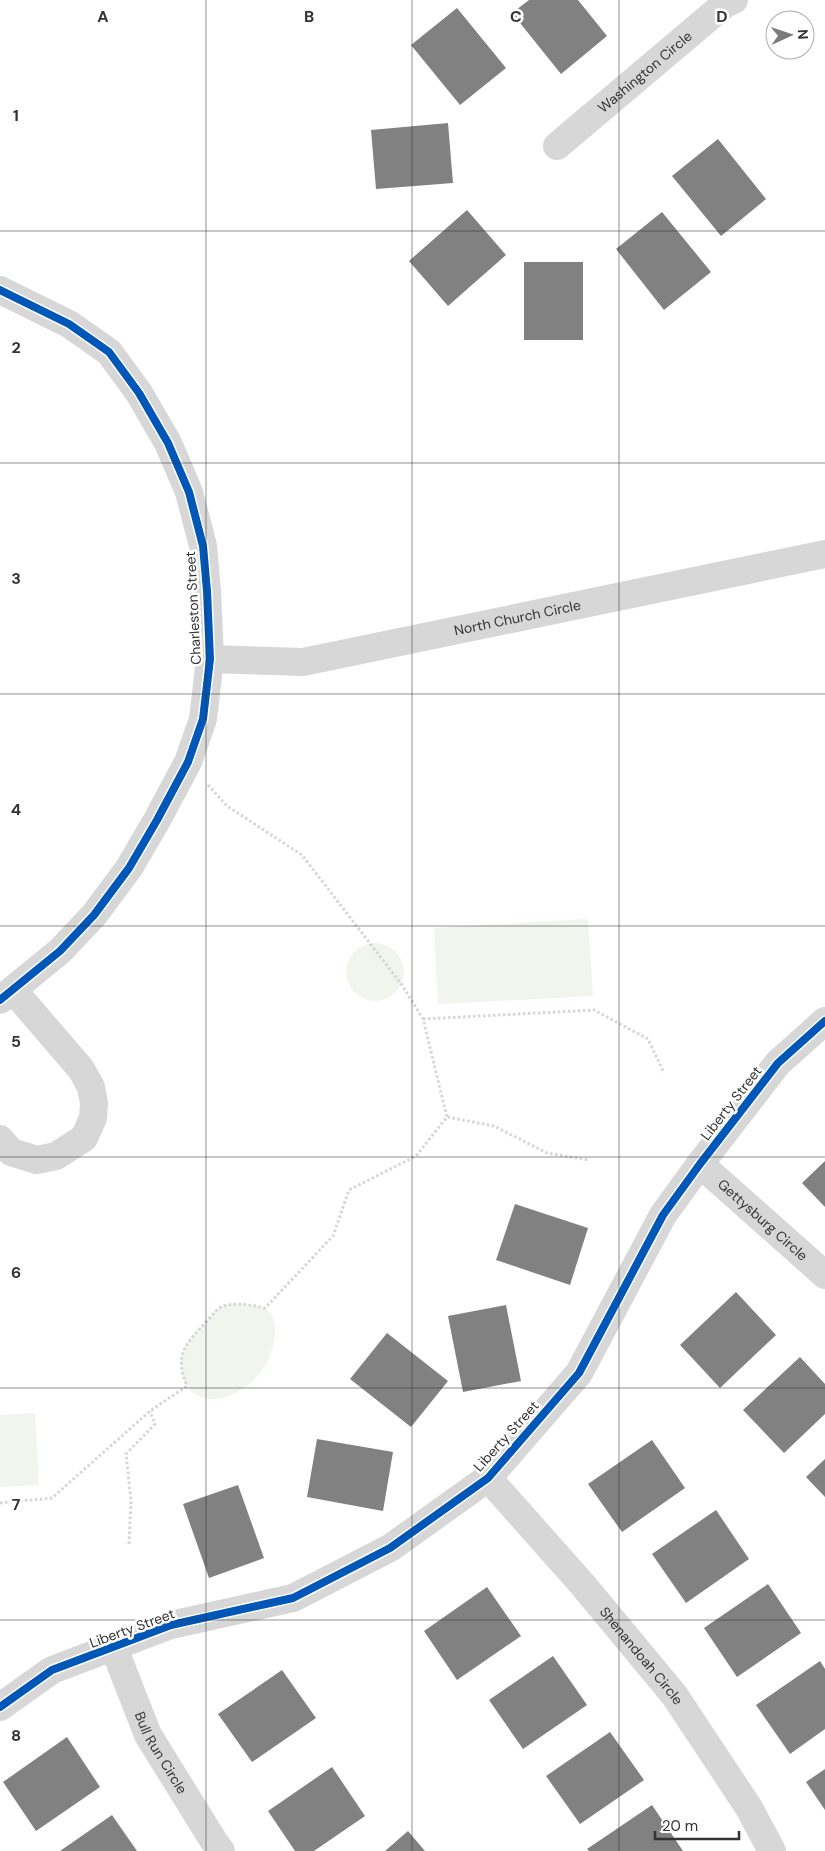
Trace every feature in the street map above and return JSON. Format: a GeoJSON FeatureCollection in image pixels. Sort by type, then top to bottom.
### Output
{"type":"FeatureCollection","features":[{"type":"Feature","properties":{"kind":"street","name":"Washington Circle"},"geometry":{"type":"LineString","coordinates":[[557,146],[725,4],[734,0]]}},
{"type":"Feature","properties":{"kind":"street","name":"Charleston Street"},"geometry":{"type":"LineString","coordinates":[[0,290],[69,324],[108,352],[139,393],[168,444],[189,492],[203,546],[210,659],[203,720],[188,762],[130,868],[94,915],[60,951],[6,995]]}},
{"type":"Feature","properties":{"kind":"street","name":"North Church Circle"},"geometry":{"type":"LineString","coordinates":[[210,659],[303,662],[825,554]]}},
{"type":"Feature","properties":{"kind":"street"},"geometry":{"type":"LineString","coordinates":[[0,1139],[11,1152],[37,1160],[56,1156],[84,1138],[93,1118],[94,1103],[91,1087],[81,1069],[6,995]]}},
{"type":"Feature","properties":{"kind":"street","name":"Liberty Street"},"geometry":{"type":"LineString","coordinates":[[0,1707],[52,1670],[171,1625],[292,1598],[390,1548],[488,1478],[579,1373],[663,1215],[700,1164],[778,1063],[825,1020]]}},
{"type":"Feature","properties":{"kind":"street","name":"Gettysburg Circle"},"geometry":{"type":"LineString","coordinates":[[700,1164],[825,1275]]}},
{"type":"Feature","properties":{"kind":"street","name":"Shenandoah Circle"},"geometry":{"type":"LineString","coordinates":[[488,1478],[582,1585],[675,1696],[749,1808],[772,1851]]}},
{"type":"Feature","properties":{"kind":"street","name":"Bull Run Circle"},"geometry":{"type":"LineString","coordinates":[[114,1648],[148,1735],[221,1851]]}},
{"type":"Feature","properties":{"kind":"path"},"geometry":{"type":"LineString","coordinates":[[188,762],[227,806],[302,855],[402,985],[424,1019],[447,1117]]}},
{"type":"Feature","properties":{"kind":"path"},"geometry":{"type":"LineString","coordinates":[[424,1019],[594,1010],[648,1039],[664,1073]]}},
{"type":"Feature","properties":{"kind":"path"},"geometry":{"type":"LineString","coordinates":[[447,1117],[494,1126],[547,1153],[589,1160]]}},
{"type":"Feature","properties":{"kind":"path"},"geometry":{"type":"LineString","coordinates":[[0,1503],[52,1498],[150,1411],[187,1386],[183,1375],[181,1359],[187,1342],[221,1306],[241,1304],[265,1308],[333,1236],[349,1190],[416,1156],[447,1117]]}},
{"type":"Feature","properties":{"kind":"path"},"geometry":{"type":"LineString","coordinates":[[129,1544],[131,1501],[126,1454],[155,1424],[150,1411]]}},
{"type":"Feature","properties":{"kind":"shaded area"},"geometry":{"type":"Polygon","coordinates":[[[588,919],[593,996],[438,1004],[434,928],[588,919]]]}},
{"type":"Feature","properties":{"kind":"shaded area"},"geometry":{"type":"Polygon","coordinates":[[[375,943],[386,945],[399,956],[404,972],[402,983],[391,996],[375,1001],[364,999],[351,988],[346,972],[348,961],[359,948],[375,943]]]}},
{"type":"Feature","properties":{"kind":"shaded area"},"geometry":{"type":"Polygon","coordinates":[[[241,1303],[264,1308],[274,1320],[274,1339],[269,1358],[255,1379],[234,1394],[218,1399],[209,1399],[194,1394],[184,1381],[182,1373],[181,1364],[184,1348],[192,1335],[218,1308],[224,1305],[241,1303]]]}},
{"type":"Feature","properties":{"kind":"shaded area"},"geometry":{"type":"Polygon","coordinates":[[[35,1413],[39,1485],[0,1487],[0,1415],[35,1413]]]}},
{"type":"Feature","properties":{"kind":"building"},"geometry":{"type":"Polygon","coordinates":[[[529,0],[578,0],[607,36],[561,74],[512,13],[529,0]]]}},
{"type":"Feature","properties":{"kind":"building"},"geometry":{"type":"Polygon","coordinates":[[[457,8],[506,68],[460,105],[411,45],[457,8]]]}},
{"type":"Feature","properties":{"kind":"building"},"geometry":{"type":"Polygon","coordinates":[[[448,123],[453,183],[376,189],[371,130],[448,123]]]}},
{"type":"Feature","properties":{"kind":"building"},"geometry":{"type":"Polygon","coordinates":[[[718,139],[766,199],[721,236],[672,176],[718,139]]]}},
{"type":"Feature","properties":{"kind":"building"},"geometry":{"type":"Polygon","coordinates":[[[467,210],[506,255],[448,306],[409,261],[467,210]]]}},
{"type":"Feature","properties":{"kind":"building"},"geometry":{"type":"Polygon","coordinates":[[[662,212],[711,272],[664,310],[616,249],[662,212]]]}},
{"type":"Feature","properties":{"kind":"building"},"geometry":{"type":"Polygon","coordinates":[[[524,262],[583,262],[583,340],[524,340],[524,262]]]}},
{"type":"Feature","properties":{"kind":"building"},"geometry":{"type":"Polygon","coordinates":[[[825,1161],[825,1207],[802,1183],[825,1161]]]}},
{"type":"Feature","properties":{"kind":"building"},"geometry":{"type":"Polygon","coordinates":[[[515,1204],[588,1228],[570,1285],[496,1260],[515,1204]]]}},
{"type":"Feature","properties":{"kind":"building"},"geometry":{"type":"Polygon","coordinates":[[[736,1292],[776,1335],[720,1388],[680,1345],[736,1292]]]}},
{"type":"Feature","properties":{"kind":"building"},"geometry":{"type":"Polygon","coordinates":[[[506,1305],[521,1381],[463,1392],[448,1316],[506,1305]]]}},
{"type":"Feature","properties":{"kind":"building"},"geometry":{"type":"Polygon","coordinates":[[[387,1333],[448,1381],[411,1427],[350,1379],[387,1333]]]}},
{"type":"Feature","properties":{"kind":"building"},"geometry":{"type":"Polygon","coordinates":[[[800,1357],[825,1384],[825,1414],[784,1453],[743,1410],[800,1357]]]}},
{"type":"Feature","properties":{"kind":"building"},"geometry":{"type":"Polygon","coordinates":[[[317,1439],[393,1452],[383,1511],[307,1497],[317,1439]]]}},
{"type":"Feature","properties":{"kind":"building"},"geometry":{"type":"Polygon","coordinates":[[[652,1440],[685,1488],[622,1532],[588,1484],[652,1440]]]}},
{"type":"Feature","properties":{"kind":"building"},"geometry":{"type":"Polygon","coordinates":[[[825,1459],[825,1497],[806,1477],[825,1459]]]}},
{"type":"Feature","properties":{"kind":"building"},"geometry":{"type":"Polygon","coordinates":[[[238,1485],[264,1558],[209,1578],[183,1504],[238,1485]]]}},
{"type":"Feature","properties":{"kind":"building"},"geometry":{"type":"Polygon","coordinates":[[[716,1510],[749,1559],[686,1603],[652,1554],[716,1510]]]}},
{"type":"Feature","properties":{"kind":"building"},"geometry":{"type":"Polygon","coordinates":[[[768,1584],[801,1633],[737,1677],[704,1628],[768,1584]]]}},
{"type":"Feature","properties":{"kind":"building"},"geometry":{"type":"Polygon","coordinates":[[[487,1587],[521,1636],[457,1680],[424,1631],[487,1587]]]}},
{"type":"Feature","properties":{"kind":"building"},"geometry":{"type":"Polygon","coordinates":[[[553,1656],[587,1705],[523,1749],[489,1700],[553,1656]]]}},
{"type":"Feature","properties":{"kind":"building"},"geometry":{"type":"Polygon","coordinates":[[[820,1661],[825,1669],[825,1729],[790,1754],[756,1705],[820,1661]]]}},
{"type":"Feature","properties":{"kind":"building"},"geometry":{"type":"Polygon","coordinates":[[[282,1670],[316,1718],[252,1762],[218,1714],[282,1670]]]}},
{"type":"Feature","properties":{"kind":"building"},"geometry":{"type":"Polygon","coordinates":[[[610,1732],[644,1780],[580,1824],[546,1776],[610,1732]]]}},
{"type":"Feature","properties":{"kind":"building"},"geometry":{"type":"Polygon","coordinates":[[[67,1737],[100,1787],[36,1831],[3,1782],[67,1737]]]}},
{"type":"Feature","properties":{"kind":"building"},"geometry":{"type":"Polygon","coordinates":[[[332,1767],[365,1816],[314,1851],[295,1851],[268,1811],[332,1767]]]}},
{"type":"Feature","properties":{"kind":"building"},"geometry":{"type":"Polygon","coordinates":[[[825,1769],[825,1810],[806,1782],[825,1769]]]}},
{"type":"Feature","properties":{"kind":"building"},"geometry":{"type":"Polygon","coordinates":[[[652,1805],[683,1851],[589,1851],[587,1849],[652,1805]]]}},
{"type":"Feature","properties":{"kind":"building"},"geometry":{"type":"Polygon","coordinates":[[[112,1815],[137,1851],[60,1851],[112,1815]]]}},
{"type":"Feature","properties":{"kind":"building"},"geometry":{"type":"Polygon","coordinates":[[[408,1831],[425,1851],[385,1851],[408,1831]]]}},
{"type":"Feature","properties":{"kind":"cycle path"},"geometry":{"type":"LineString","coordinates":[[0,290],[69,324],[109,352],[139,393],[168,443],[189,492],[203,546],[210,659],[203,719],[188,762],[129,868],[94,915],[60,951],[0,1000]]}},
{"type":"Feature","properties":{"kind":"cycle path"},"geometry":{"type":"LineString","coordinates":[[0,1707],[52,1670],[171,1625],[293,1598],[390,1548],[488,1478],[579,1373],[663,1215],[700,1164],[778,1063],[825,1021]]}}]}
